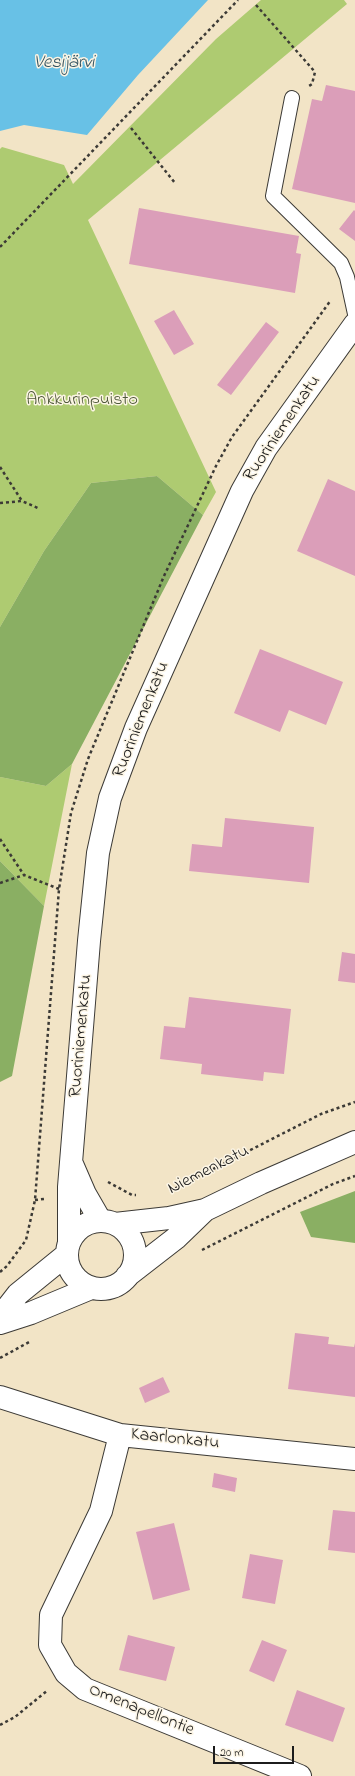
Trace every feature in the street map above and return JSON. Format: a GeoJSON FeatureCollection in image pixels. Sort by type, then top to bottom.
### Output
{"type":"FeatureCollection","features":[{"type":"Feature","properties":{"kind":"street","name":"Ruoriniemenkatu"},"geometry":{"type":"LineString","coordinates":[[68,1248],[77,1196],[72,1163],[89,941],[98,853],[110,798],[136,728],[242,491],[266,448],[355,324]]}},
{"type":"Feature","properties":{"kind":"street","name":"Niemenkatu"},"geometry":{"type":"LineString","coordinates":[[108,1222],[169,1218],[204,1210],[261,1183],[355,1142]]}},
{"type":"Feature","properties":{"kind":"street","name":"Ruoriniemenkatu"},"geometry":{"type":"LineString","coordinates":[[77,1196],[108,1222]]}},
{"type":"Feature","properties":{"kind":"street","name":"Niemenkatu"},"geometry":{"type":"LineString","coordinates":[[128,1276],[176,1238],[204,1210]]}},
{"type":"Feature","properties":{"kind":"street"},"geometry":{"type":"LineString","coordinates":[[0,1317],[18,1294],[68,1248],[76,1230],[87,1223],[108,1222],[124,1229],[130,1237],[134,1247],[133,1267],[128,1276],[118,1285],[105,1288],[91,1288],[31,1313],[0,1323]]}},
{"type":"Feature","properties":{"kind":"street"},"geometry":{"type":"LineString","coordinates":[[68,1248],[69,1266],[74,1276],[81,1283],[91,1288]]}},
{"type":"Feature","properties":{"kind":"street","name":"Kaarlonkatu"},"geometry":{"type":"LineString","coordinates":[[0,1397],[120,1435],[355,1459]]}},
{"type":"Feature","properties":{"kind":"street","name":"Omenapellontie"},"geometry":{"type":"LineString","coordinates":[[120,1435],[101,1511],[51,1615],[50,1645],[66,1673],[85,1689],[300,1776]]}},
{"type":"Feature","properties":{"kind":"lane"},"geometry":{"type":"LineString","coordinates":[[292,98],[273,196],[341,263],[347,277],[355,314]]}},
{"type":"Feature","properties":{"kind":"path"},"geometry":{"type":"LineString","coordinates":[[0,247],[238,0]]}},
{"type":"Feature","properties":{"kind":"path"},"geometry":{"type":"LineString","coordinates":[[256,5],[314,72],[312,84],[292,98]]}},
{"type":"Feature","properties":{"kind":"path"},"geometry":{"type":"LineString","coordinates":[[130,128],[175,183]]}},
{"type":"Feature","properties":{"kind":"path"},"geometry":{"type":"LineString","coordinates":[[164,576],[216,466],[232,437],[347,277]]}},
{"type":"Feature","properties":{"kind":"path"},"geometry":{"type":"LineString","coordinates":[[0,467],[22,501]]}},
{"type":"Feature","properties":{"kind":"path"},"geometry":{"type":"LineString","coordinates":[[0,503],[22,501],[40,509]]}},
{"type":"Feature","properties":{"kind":"path"},"geometry":{"type":"LineString","coordinates":[[0,839],[24,875],[59,889]]}},
{"type":"Feature","properties":{"kind":"path"},"geometry":{"type":"LineString","coordinates":[[0,883],[24,875]]}},
{"type":"Feature","properties":{"kind":"path","name":"Niemenkatu"},"geometry":{"type":"LineString","coordinates":[[167,1192],[321,1114],[355,1102]]}},
{"type":"Feature","properties":{"kind":"path"},"geometry":{"type":"LineString","coordinates":[[0,1272],[7,1266],[26,1240],[35,1200],[77,1196],[107,1182],[132,1195],[139,1195]]}},
{"type":"Feature","properties":{"kind":"path"},"geometry":{"type":"LineString","coordinates":[[0,1725],[15,1717],[62,1679],[66,1673]]}},
{"type":"Feature","properties":{"kind":"green space","name":"Ankkurinpuisto"},"geometry":{"type":"Polygon","coordinates":[[[261,0],[344,0],[347,4],[88,220],[216,492],[203,515],[157,476],[91,483],[44,551],[0,627],[0,149],[2,147],[64,165],[73,184],[216,39],[261,0]]]}},
{"type":"Feature","properties":{"kind":"green space"},"geometry":{"type":"Polygon","coordinates":[[[157,476],[203,515],[72,764],[46,786],[0,777],[0,627],[44,551],[91,483],[157,476]]]}},
{"type":"Feature","properties":{"kind":"green space"},"geometry":{"type":"Polygon","coordinates":[[[72,764],[44,906],[0,861],[0,777],[46,786],[72,764]]]}},
{"type":"Feature","properties":{"kind":"green space"},"geometry":{"type":"Polygon","coordinates":[[[0,861],[44,906],[12,1076],[0,1082],[0,861]]]}},
{"type":"Feature","properties":{"kind":"green space"},"geometry":{"type":"Polygon","coordinates":[[[355,1191],[355,1243],[311,1237],[300,1212],[355,1191]]]}},
{"type":"Feature","properties":{"kind":"water","name":"Vesijärvi"},"geometry":{"type":"Polygon","coordinates":[[[0,0],[208,0],[138,75],[87,135],[24,125],[0,131],[0,0]]]}},
{"type":"Feature","properties":{"kind":"building"},"geometry":{"type":"Polygon","coordinates":[[[326,85],[355,91],[355,203],[292,189],[312,99],[322,101],[326,85]]]}},
{"type":"Feature","properties":{"kind":"building"},"geometry":{"type":"Polygon","coordinates":[[[139,208],[299,236],[296,253],[301,254],[295,293],[129,264],[139,208]]]}},
{"type":"Feature","properties":{"kind":"building"},"geometry":{"type":"Polygon","coordinates":[[[354,210],[355,211],[355,241],[339,229],[354,210]]]}},
{"type":"Feature","properties":{"kind":"building"},"geometry":{"type":"Polygon","coordinates":[[[174,310],[194,344],[174,355],[154,321],[174,310]]]}},
{"type":"Feature","properties":{"kind":"building"},"geometry":{"type":"Polygon","coordinates":[[[266,322],[279,332],[231,395],[217,385],[266,322]]]}},
{"type":"Feature","properties":{"kind":"building"},"geometry":{"type":"Polygon","coordinates":[[[328,479],[355,491],[355,576],[297,551],[328,479]]]}},
{"type":"Feature","properties":{"kind":"building"},"geometry":{"type":"Polygon","coordinates":[[[260,649],[343,682],[326,725],[289,710],[280,732],[234,713],[260,649]]]}},
{"type":"Feature","properties":{"kind":"building"},"geometry":{"type":"Polygon","coordinates":[[[225,818],[314,827],[309,883],[189,871],[192,844],[222,847],[225,818]]]}},
{"type":"Feature","properties":{"kind":"building"},"geometry":{"type":"Polygon","coordinates":[[[342,952],[355,954],[355,983],[338,981],[342,952]]]}},
{"type":"Feature","properties":{"kind":"building"},"geometry":{"type":"Polygon","coordinates":[[[189,997],[291,1009],[284,1074],[264,1072],[263,1081],[201,1074],[202,1064],[160,1059],[164,1026],[185,1028],[189,997]]]}},
{"type":"Feature","properties":{"kind":"building"},"geometry":{"type":"Polygon","coordinates":[[[295,1333],[329,1337],[328,1344],[354,1347],[355,1343],[355,1397],[288,1389],[295,1333]]]}},
{"type":"Feature","properties":{"kind":"building"},"geometry":{"type":"Polygon","coordinates":[[[163,1377],[170,1392],[145,1403],[139,1388],[163,1377]]]}},
{"type":"Feature","properties":{"kind":"building"},"geometry":{"type":"Polygon","coordinates":[[[214,1473],[237,1478],[235,1492],[212,1487],[214,1473]]]}},
{"type":"Feature","properties":{"kind":"building"},"geometry":{"type":"Polygon","coordinates":[[[333,1510],[355,1512],[355,1553],[328,1550],[333,1510]]]}},
{"type":"Feature","properties":{"kind":"building"},"geometry":{"type":"Polygon","coordinates":[[[174,1523],[190,1590],[153,1600],[136,1532],[174,1523]]]}},
{"type":"Feature","properties":{"kind":"building"},"geometry":{"type":"Polygon","coordinates":[[[250,1554],[283,1560],[275,1604],[242,1598],[250,1554]]]}},
{"type":"Feature","properties":{"kind":"building"},"geometry":{"type":"Polygon","coordinates":[[[128,1635],[175,1647],[166,1681],[119,1670],[128,1635]]]}},
{"type":"Feature","properties":{"kind":"building"},"geometry":{"type":"Polygon","coordinates":[[[262,1640],[287,1650],[274,1682],[249,1671],[262,1640]]]}},
{"type":"Feature","properties":{"kind":"building"},"geometry":{"type":"Polygon","coordinates":[[[297,1690],[345,1708],[333,1742],[285,1725],[297,1690]]]}}]}
